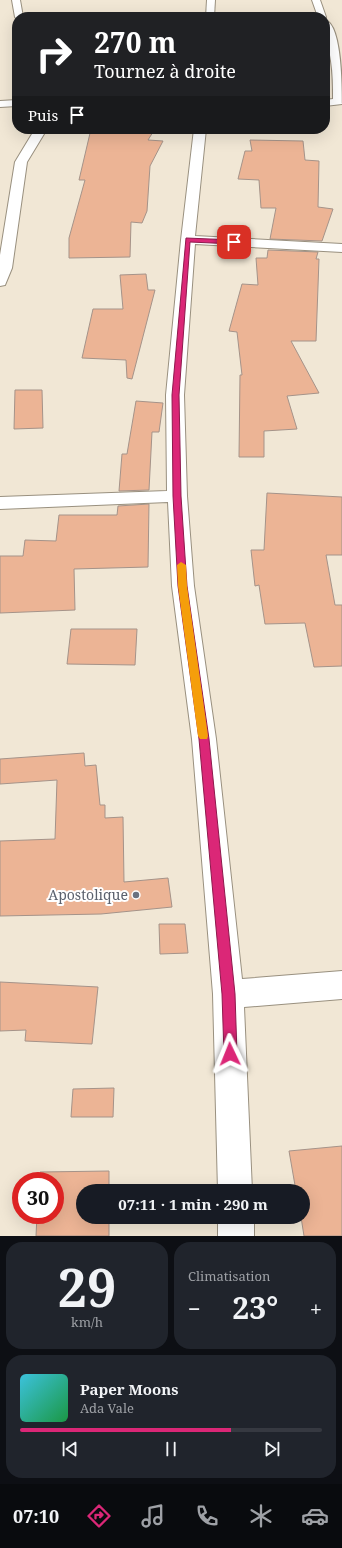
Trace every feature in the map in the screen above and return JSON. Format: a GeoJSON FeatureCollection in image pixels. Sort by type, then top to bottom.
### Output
{"type":"FeatureCollection","features":[{"type":"Feature","properties":{"kind":"street"},"geometry":{"type":"LineString","coordinates":[[16,0],[18,12]]}},
{"type":"Feature","properties":{"kind":"street"},"geometry":{"type":"LineString","coordinates":[[210,12],[211,0]]}},
{"type":"Feature","properties":{"kind":"street"},"geometry":{"type":"LineString","coordinates":[[316,0],[320,12]]}},
{"type":"Feature","properties":{"kind":"street"},"geometry":{"type":"LineString","coordinates":[[330,29],[337,37],[339,78],[338,102],[342,114]]}},
{"type":"Feature","properties":{"kind":"street"},"geometry":{"type":"LineString","coordinates":[[330,103],[338,102]]}},
{"type":"Feature","properties":{"kind":"street"},"geometry":{"type":"LineString","coordinates":[[0,104],[12,103]]}},
{"type":"Feature","properties":{"kind":"street"},"geometry":{"type":"LineString","coordinates":[[0,282],[5,268],[21,162],[38,134]]}},
{"type":"Feature","properties":{"kind":"street"},"geometry":{"type":"LineString","coordinates":[[199,134],[188,240],[175,395],[177,496],[182,586],[204,739],[228,994],[235,1184]]}},
{"type":"Feature","properties":{"kind":"street"},"geometry":{"type":"LineString","coordinates":[[188,240],[342,248]]}},
{"type":"Feature","properties":{"kind":"street"},"geometry":{"type":"LineString","coordinates":[[0,502],[27,503],[177,496]]}},
{"type":"Feature","properties":{"kind":"street"},"geometry":{"type":"LineString","coordinates":[[228,994],[342,985]]}},
{"type":"Feature","properties":{"kind":"street"},"geometry":{"type":"LineString","coordinates":[[236,1224],[236,1236]]}},
{"type":"Feature","properties":{"kind":"building"},"geometry":{"type":"Polygon","coordinates":[[[90,134],[152,134],[148,140],[163,141],[150,166],[147,211],[142,223],[131,222],[130,257],[69,258],[69,238],[85,180],[79,180],[90,134]]]}},
{"type":"Feature","properties":{"kind":"building"},"geometry":{"type":"Polygon","coordinates":[[[250,140],[303,141],[305,160],[319,161],[318,207],[333,209],[322,241],[270,239],[276,208],[261,208],[259,180],[238,179],[245,151],[252,151],[250,140]]]}},
{"type":"Feature","properties":{"kind":"building"},"geometry":{"type":"Polygon","coordinates":[[[268,250],[318,252],[316,259],[319,259],[316,341],[291,341],[319,393],[287,396],[297,429],[264,431],[264,457],[239,457],[240,375],[242,375],[237,332],[229,331],[242,284],[258,285],[256,258],[267,258],[268,250]]]}},
{"type":"Feature","properties":{"kind":"building"},"geometry":{"type":"Polygon","coordinates":[[[146,274],[148,290],[155,290],[132,379],[127,378],[126,360],[82,358],[93,309],[123,309],[120,275],[146,274]]]}},
{"type":"Feature","properties":{"kind":"building"},"geometry":{"type":"Polygon","coordinates":[[[15,390],[42,390],[43,428],[14,429],[15,390]]]}},
{"type":"Feature","properties":{"kind":"building"},"geometry":{"type":"Polygon","coordinates":[[[136,401],[163,403],[159,432],[152,432],[149,490],[119,491],[122,454],[127,454],[136,401]]]}},
{"type":"Feature","properties":{"kind":"building"},"geometry":{"type":"Polygon","coordinates":[[[267,493],[342,497],[342,555],[326,555],[335,605],[342,605],[342,666],[314,667],[305,623],[265,624],[259,585],[255,586],[251,550],[264,550],[267,493]]]}},
{"type":"Feature","properties":{"kind":"building"},"geometry":{"type":"Polygon","coordinates":[[[149,504],[148,567],[74,569],[75,610],[0,613],[0,556],[23,556],[25,540],[56,541],[59,515],[117,515],[118,506],[149,504]]]}},
{"type":"Feature","properties":{"kind":"building"},"geometry":{"type":"Polygon","coordinates":[[[71,629],[137,629],[135,665],[67,664],[71,629]]]}},
{"type":"Feature","properties":{"kind":"building"},"geometry":{"type":"Polygon","coordinates":[[[84,753],[85,766],[96,765],[100,805],[105,805],[105,818],[123,817],[124,882],[168,878],[172,907],[101,914],[0,916],[0,841],[55,839],[57,780],[0,784],[0,759],[84,753]]]}},
{"type":"Feature","properties":{"kind":"building"},"geometry":{"type":"Polygon","coordinates":[[[159,924],[185,924],[188,953],[160,954],[159,924]]]}},
{"type":"Feature","properties":{"kind":"building"},"geometry":{"type":"Polygon","coordinates":[[[0,982],[98,987],[92,1044],[25,1041],[26,1030],[0,1031],[0,982]]]}},
{"type":"Feature","properties":{"kind":"building"},"geometry":{"type":"Polygon","coordinates":[[[114,1088],[113,1117],[71,1117],[73,1089],[114,1088]]]}},
{"type":"Feature","properties":{"kind":"building"},"geometry":{"type":"Polygon","coordinates":[[[342,1146],[342,1236],[304,1236],[302,1224],[310,1224],[310,1184],[295,1184],[289,1151],[342,1146]]]}},
{"type":"Feature","properties":{"kind":"building"},"geometry":{"type":"Polygon","coordinates":[[[109,1171],[109,1184],[76,1184],[76,1224],[109,1224],[109,1236],[36,1236],[37,1224],[64,1224],[64,1172],[40,1172],[109,1171]]]}},
{"type":"Feature","properties":{"kind":"slow traffic"},"geometry":{"type":"LineString","coordinates":[[181,565],[182,586],[203,736]]}},
{"type":"Feature","properties":{"kind":"place","name":"Apostolique"},"geometry":{"type":"Point","coordinates":[136,895]}},
{"type":"Feature","properties":{"kind":"route"},"geometry":{"type":"LineString","coordinates":[[230,1054],[228,994],[204,739],[182,586],[177,496],[175,395],[188,240],[234,242]]}}]}
